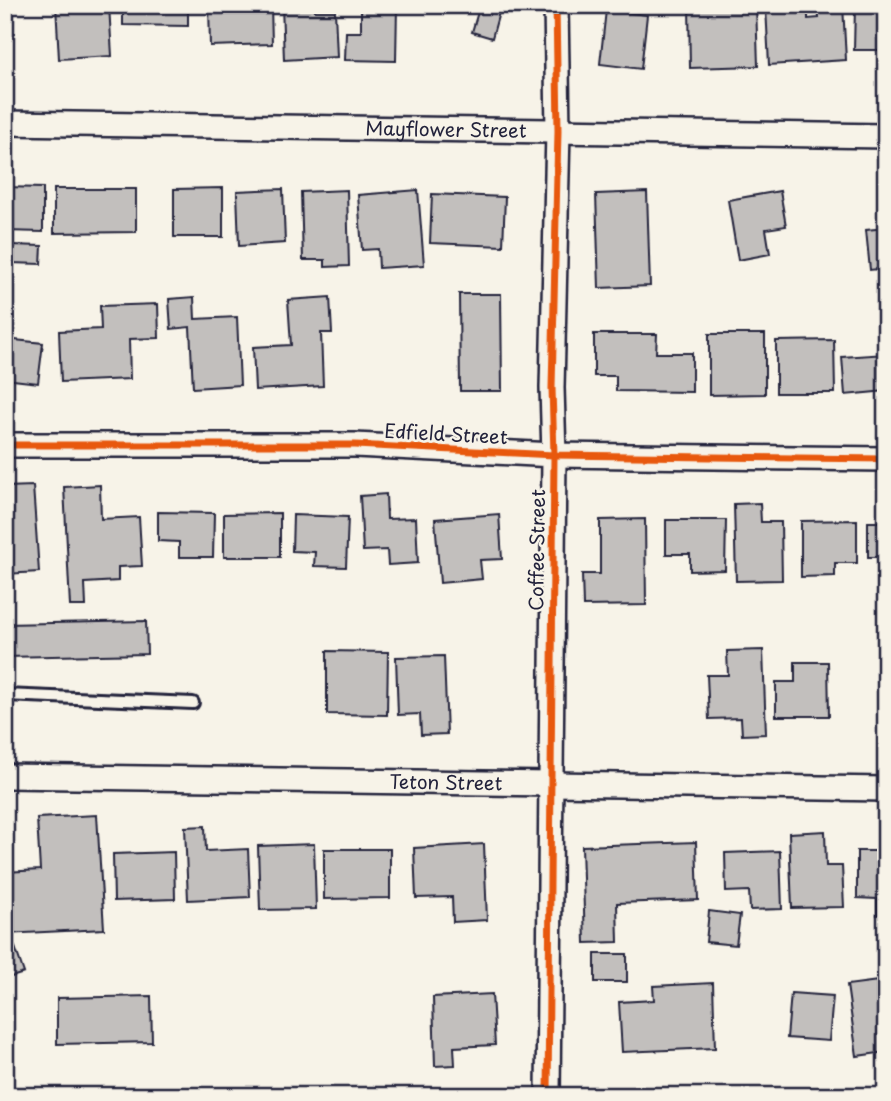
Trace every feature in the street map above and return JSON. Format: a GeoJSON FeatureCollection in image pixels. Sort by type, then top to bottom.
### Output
{"type":"FeatureCollection","features":[{"type":"Feature","properties":{"kind":"street","name":"Coffee Street"},"geometry":{"type":"LineString","coordinates":[[548,1096],[554,455],[552,374],[558,131],[556,5]]}},
{"type":"Feature","properties":{"kind":"street","name":"Mayflower Street"},"geometry":{"type":"LineString","coordinates":[[5,123],[886,136]]}},
{"type":"Feature","properties":{"kind":"street","name":"Edfield Street"},"geometry":{"type":"LineString","coordinates":[[5,445],[355,445],[554,455],[886,459]]}},
{"type":"Feature","properties":{"kind":"street","name":"Teton Street"},"geometry":{"type":"LineString","coordinates":[[5,776],[886,789]]}},
{"type":"Feature","properties":{"kind":"lane"},"geometry":{"type":"LineString","coordinates":[[5,695],[193,703]]}},
{"type":"Feature","properties":{"kind":"building"},"geometry":{"type":"Polygon","coordinates":[[[56,5],[109,5],[112,56],[59,59],[56,5]]]}},
{"type":"Feature","properties":{"kind":"building"},"geometry":{"type":"Polygon","coordinates":[[[123,5],[188,5],[188,26],[123,25],[123,5]]]}},
{"type":"Feature","properties":{"kind":"building"},"geometry":{"type":"Polygon","coordinates":[[[209,5],[271,5],[272,44],[210,46],[209,5]]]}},
{"type":"Feature","properties":{"kind":"building"},"geometry":{"type":"Polygon","coordinates":[[[282,5],[314,5],[315,11],[335,11],[337,57],[284,60],[282,5]]]}},
{"type":"Feature","properties":{"kind":"building"},"geometry":{"type":"Polygon","coordinates":[[[361,5],[397,5],[396,61],[345,60],[346,32],[361,32],[361,5]]]}},
{"type":"Feature","properties":{"kind":"building"},"geometry":{"type":"Polygon","coordinates":[[[480,5],[501,5],[492,38],[472,32],[480,5]]]}},
{"type":"Feature","properties":{"kind":"building"},"geometry":{"type":"Polygon","coordinates":[[[689,5],[756,5],[758,66],[690,68],[689,5]]]}},
{"type":"Feature","properties":{"kind":"building"},"geometry":{"type":"Polygon","coordinates":[[[808,5],[808,19],[819,18],[818,6],[843,5],[846,60],[769,65],[766,7],[808,5]]]}},
{"type":"Feature","properties":{"kind":"building"},"geometry":{"type":"Polygon","coordinates":[[[855,6],[886,6],[886,67],[882,67],[882,50],[854,50],[855,6]]]}},
{"type":"Feature","properties":{"kind":"building"},"geometry":{"type":"Polygon","coordinates":[[[606,10],[647,15],[641,69],[600,64],[606,10]]]}},
{"type":"Feature","properties":{"kind":"building"},"geometry":{"type":"Polygon","coordinates":[[[5,187],[43,188],[43,232],[5,231],[5,187]]]}},
{"type":"Feature","properties":{"kind":"building"},"geometry":{"type":"Polygon","coordinates":[[[223,188],[223,237],[174,237],[174,189],[223,188]]]}},
{"type":"Feature","properties":{"kind":"building"},"geometry":{"type":"Polygon","coordinates":[[[54,189],[136,189],[136,232],[54,233],[54,189]]]}},
{"type":"Feature","properties":{"kind":"building"},"geometry":{"type":"Polygon","coordinates":[[[283,189],[285,243],[239,246],[237,191],[283,189]]]}},
{"type":"Feature","properties":{"kind":"building"},"geometry":{"type":"Polygon","coordinates":[[[347,190],[349,266],[325,267],[325,260],[303,260],[301,192],[347,190]]]}},
{"type":"Feature","properties":{"kind":"building"},"geometry":{"type":"Polygon","coordinates":[[[418,190],[424,265],[379,268],[378,249],[362,250],[358,195],[418,190]]]}},
{"type":"Feature","properties":{"kind":"building"},"geometry":{"type":"Polygon","coordinates":[[[780,191],[786,226],[766,229],[770,254],[738,260],[728,200],[780,191]]]}},
{"type":"Feature","properties":{"kind":"building"},"geometry":{"type":"Polygon","coordinates":[[[647,192],[650,286],[599,288],[596,194],[647,192]]]}},
{"type":"Feature","properties":{"kind":"building"},"geometry":{"type":"Polygon","coordinates":[[[432,194],[505,197],[503,246],[430,243],[432,194]]]}},
{"type":"Feature","properties":{"kind":"building"},"geometry":{"type":"Polygon","coordinates":[[[886,228],[886,268],[870,270],[866,230],[886,228]]]}},
{"type":"Feature","properties":{"kind":"building"},"geometry":{"type":"Polygon","coordinates":[[[11,245],[42,246],[41,264],[11,263],[11,245]]]}},
{"type":"Feature","properties":{"kind":"building"},"geometry":{"type":"Polygon","coordinates":[[[459,294],[501,294],[502,391],[460,391],[459,294]]]}},
{"type":"Feature","properties":{"kind":"building"},"geometry":{"type":"Polygon","coordinates":[[[194,297],[195,319],[237,317],[240,385],[193,388],[190,327],[171,329],[169,299],[194,297]]]}},
{"type":"Feature","properties":{"kind":"building"},"geometry":{"type":"Polygon","coordinates":[[[330,297],[332,333],[321,333],[323,386],[255,390],[253,347],[291,345],[288,300],[330,297]]]}},
{"type":"Feature","properties":{"kind":"building"},"geometry":{"type":"Polygon","coordinates":[[[158,304],[159,338],[129,339],[130,379],[61,382],[59,331],[101,329],[100,306],[158,304]]]}},
{"type":"Feature","properties":{"kind":"building"},"geometry":{"type":"Polygon","coordinates":[[[594,334],[657,334],[656,353],[692,353],[692,392],[616,391],[616,376],[594,376],[594,334]]]}},
{"type":"Feature","properties":{"kind":"building"},"geometry":{"type":"Polygon","coordinates":[[[709,334],[765,334],[765,394],[709,395],[709,334]]]}},
{"type":"Feature","properties":{"kind":"building"},"geometry":{"type":"Polygon","coordinates":[[[5,339],[43,343],[38,383],[5,379],[5,339]]]}},
{"type":"Feature","properties":{"kind":"building"},"geometry":{"type":"Polygon","coordinates":[[[834,340],[835,393],[776,393],[776,341],[834,340]]]}},
{"type":"Feature","properties":{"kind":"building"},"geometry":{"type":"Polygon","coordinates":[[[886,354],[886,391],[845,395],[842,357],[886,354]]]}},
{"type":"Feature","properties":{"kind":"building"},"geometry":{"type":"Polygon","coordinates":[[[100,485],[101,519],[139,517],[142,566],[118,567],[118,581],[85,583],[86,606],[70,606],[64,487],[100,485]]]}},
{"type":"Feature","properties":{"kind":"building"},"geometry":{"type":"Polygon","coordinates":[[[33,486],[39,572],[5,574],[5,487],[33,486]]]}},
{"type":"Feature","properties":{"kind":"building"},"geometry":{"type":"Polygon","coordinates":[[[386,494],[387,519],[416,518],[418,563],[388,565],[387,550],[363,551],[360,496],[386,494]]]}},
{"type":"Feature","properties":{"kind":"building"},"geometry":{"type":"Polygon","coordinates":[[[760,503],[761,522],[781,522],[782,580],[736,581],[734,504],[760,503]]]}},
{"type":"Feature","properties":{"kind":"building"},"geometry":{"type":"Polygon","coordinates":[[[158,512],[214,513],[213,557],[179,557],[179,542],[158,541],[158,512]]]}},
{"type":"Feature","properties":{"kind":"building"},"geometry":{"type":"Polygon","coordinates":[[[280,513],[280,557],[224,557],[224,514],[280,513]]]}},
{"type":"Feature","properties":{"kind":"building"},"geometry":{"type":"Polygon","coordinates":[[[499,514],[502,559],[480,560],[482,579],[440,583],[435,519],[499,514]]]}},
{"type":"Feature","properties":{"kind":"building"},"geometry":{"type":"Polygon","coordinates":[[[293,515],[348,517],[346,567],[314,566],[315,552],[292,551],[293,515]]]}},
{"type":"Feature","properties":{"kind":"building"},"geometry":{"type":"Polygon","coordinates":[[[645,519],[646,605],[583,606],[582,574],[600,574],[600,520],[645,519]]]}},
{"type":"Feature","properties":{"kind":"building"},"geometry":{"type":"Polygon","coordinates":[[[666,520],[726,520],[725,570],[690,571],[690,554],[666,554],[666,520]]]}},
{"type":"Feature","properties":{"kind":"building"},"geometry":{"type":"Polygon","coordinates":[[[857,520],[857,563],[835,563],[835,576],[801,577],[801,521],[857,520]]]}},
{"type":"Feature","properties":{"kind":"building"},"geometry":{"type":"Polygon","coordinates":[[[868,522],[886,522],[886,557],[868,557],[868,522]]]}},
{"type":"Feature","properties":{"kind":"building"},"geometry":{"type":"Polygon","coordinates":[[[146,621],[147,654],[5,657],[5,624],[146,621]]]}},
{"type":"Feature","properties":{"kind":"building"},"geometry":{"type":"Polygon","coordinates":[[[763,650],[766,734],[742,735],[741,718],[709,719],[707,675],[728,675],[727,651],[763,650]]]}},
{"type":"Feature","properties":{"kind":"building"},"geometry":{"type":"Polygon","coordinates":[[[327,651],[388,652],[387,715],[327,714],[327,651]]]}},
{"type":"Feature","properties":{"kind":"building"},"geometry":{"type":"Polygon","coordinates":[[[444,656],[447,734],[421,735],[420,714],[398,715],[396,657],[444,656]]]}},
{"type":"Feature","properties":{"kind":"building"},"geometry":{"type":"Polygon","coordinates":[[[795,662],[828,662],[829,716],[776,716],[776,682],[795,682],[795,662]]]}},
{"type":"Feature","properties":{"kind":"building"},"geometry":{"type":"Polygon","coordinates":[[[97,815],[104,929],[5,934],[5,872],[40,870],[37,818],[97,815]]]}},
{"type":"Feature","properties":{"kind":"building"},"geometry":{"type":"Polygon","coordinates":[[[205,826],[206,851],[248,849],[250,897],[188,900],[185,827],[205,826]]]}},
{"type":"Feature","properties":{"kind":"building"},"geometry":{"type":"Polygon","coordinates":[[[825,831],[826,866],[842,866],[844,907],[792,908],[789,833],[825,831]]]}},
{"type":"Feature","properties":{"kind":"building"},"geometry":{"type":"Polygon","coordinates":[[[696,842],[698,900],[617,903],[618,942],[585,943],[582,846],[696,842]]]}},
{"type":"Feature","properties":{"kind":"building"},"geometry":{"type":"Polygon","coordinates":[[[314,844],[316,909],[260,910],[258,846],[314,844]]]}},
{"type":"Feature","properties":{"kind":"building"},"geometry":{"type":"Polygon","coordinates":[[[484,844],[487,920],[453,922],[452,897],[416,898],[414,848],[484,844]]]}},
{"type":"Feature","properties":{"kind":"building"},"geometry":{"type":"Polygon","coordinates":[[[324,849],[390,849],[390,898],[324,899],[324,849]]]}},
{"type":"Feature","properties":{"kind":"building"},"geometry":{"type":"Polygon","coordinates":[[[780,851],[782,909],[750,910],[749,891],[726,892],[725,853],[780,851]]]}},
{"type":"Feature","properties":{"kind":"building"},"geometry":{"type":"Polygon","coordinates":[[[857,851],[886,851],[886,914],[877,915],[877,899],[857,898],[857,851]]]}},
{"type":"Feature","properties":{"kind":"building"},"geometry":{"type":"Polygon","coordinates":[[[174,852],[175,899],[114,901],[113,854],[174,852]]]}},
{"type":"Feature","properties":{"kind":"building"},"geometry":{"type":"Polygon","coordinates":[[[709,911],[740,915],[736,945],[706,942],[709,911]]]}},
{"type":"Feature","properties":{"kind":"building"},"geometry":{"type":"Polygon","coordinates":[[[15,947],[24,973],[5,979],[5,951],[15,947]]]}},
{"type":"Feature","properties":{"kind":"building"},"geometry":{"type":"Polygon","coordinates":[[[595,954],[627,954],[627,982],[595,982],[595,954]]]}},
{"type":"Feature","properties":{"kind":"building"},"geometry":{"type":"Polygon","coordinates":[[[886,980],[886,1052],[857,1056],[847,985],[886,980]]]}},
{"type":"Feature","properties":{"kind":"building"},"geometry":{"type":"Polygon","coordinates":[[[713,983],[715,1048],[622,1052],[619,1002],[654,1000],[653,986],[713,983]]]}},
{"type":"Feature","properties":{"kind":"building"},"geometry":{"type":"Polygon","coordinates":[[[791,993],[833,996],[829,1041],[787,1038],[791,993]]]}},
{"type":"Feature","properties":{"kind":"building"},"geometry":{"type":"Polygon","coordinates":[[[492,994],[495,1045],[454,1047],[455,1065],[435,1066],[433,997],[492,994]]]}},
{"type":"Feature","properties":{"kind":"building"},"geometry":{"type":"Polygon","coordinates":[[[151,996],[152,1042],[57,1044],[57,998],[151,996]]]}},
{"type":"Feature","properties":{"kind":"cycle path"},"geometry":{"type":"LineString","coordinates":[[548,1096],[554,455],[552,388],[558,131],[556,5]]}},
{"type":"Feature","properties":{"kind":"cycle path"},"geometry":{"type":"LineString","coordinates":[[5,445],[355,445],[554,455],[886,459]]}}]}
